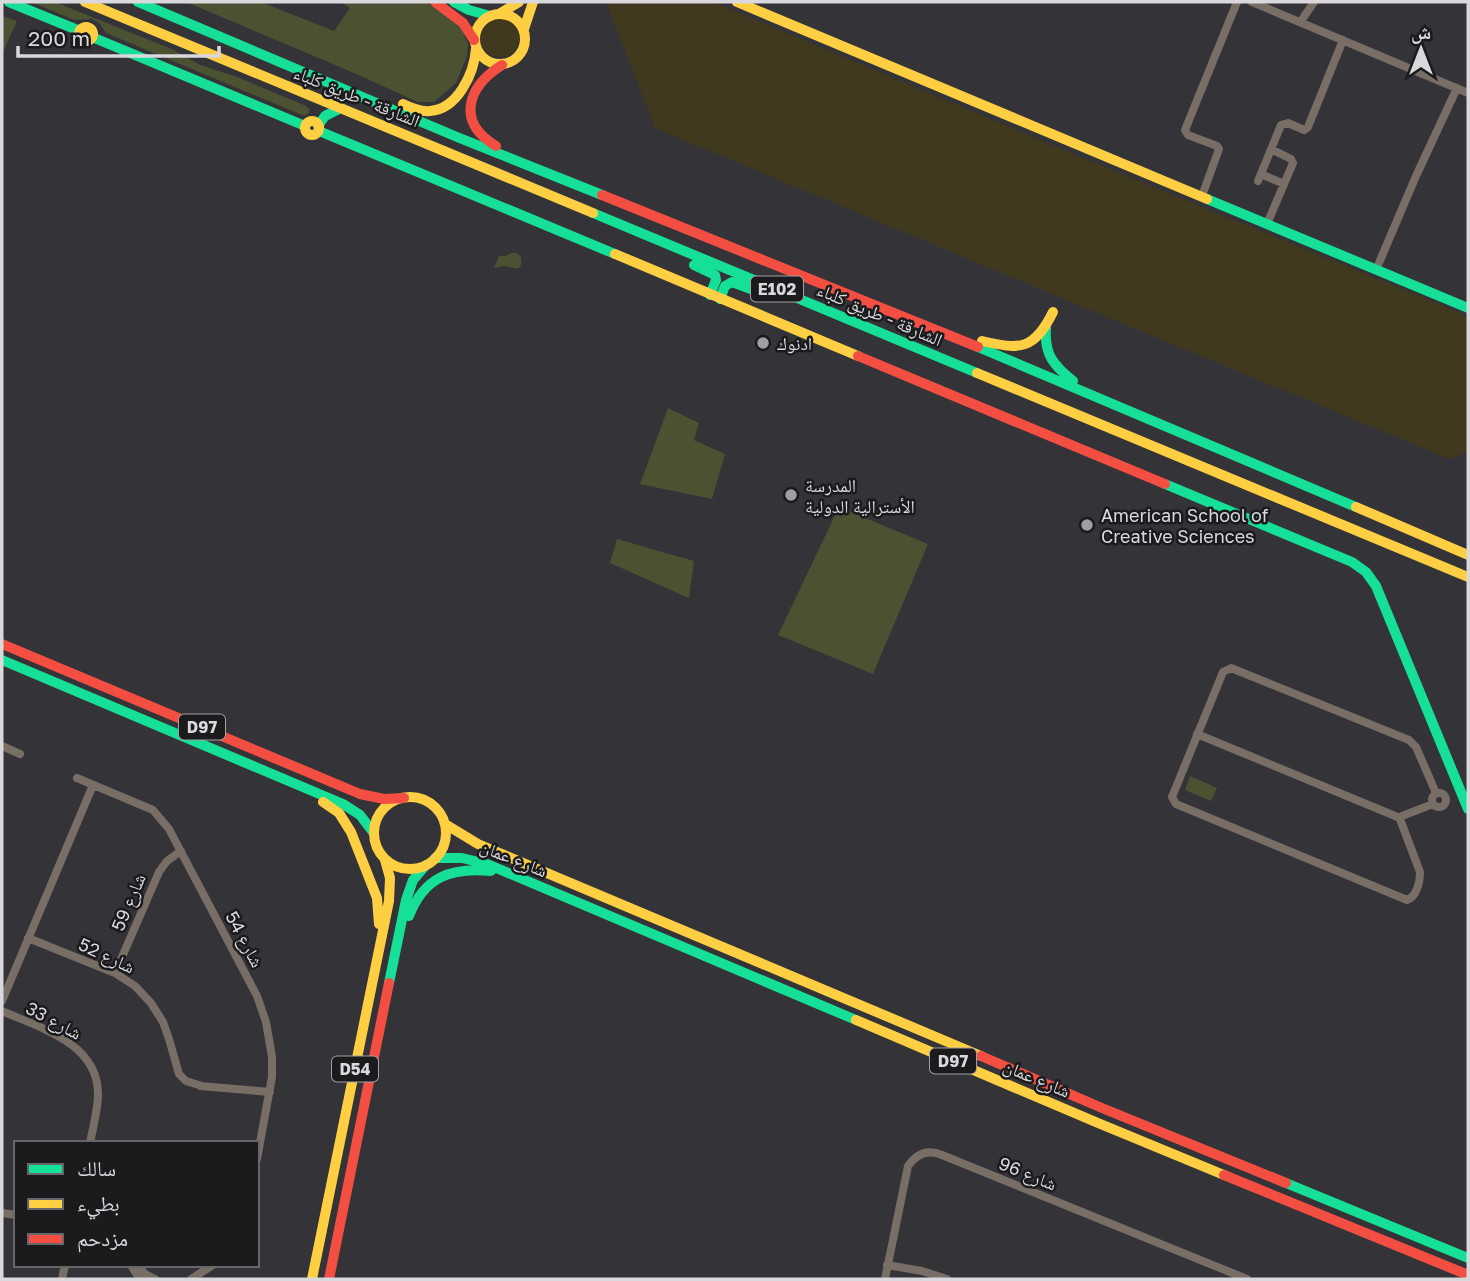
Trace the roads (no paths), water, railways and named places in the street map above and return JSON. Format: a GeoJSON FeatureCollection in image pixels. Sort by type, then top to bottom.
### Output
{"type":"FeatureCollection","features":[{"type":"Feature","properties":{"kind":"main road"},"geometry":{"type":"LineString","coordinates":[[9,2],[80,31],[84,27],[89,28],[92,37],[314,126],[1359,566],[1372,578],[1376,586],[1468,809]]}},
{"type":"Feature","properties":{"kind":"main road","name":"الشارقة - طريق كلباء"},"geometry":{"type":"LineString","coordinates":[[85,2],[1468,578]]}},
{"type":"Feature","properties":{"kind":"main road","name":"الشارقة - طريق كلباء"},"geometry":{"type":"LineString","coordinates":[[138,2],[457,137],[938,330],[1468,555]]}},
{"type":"Feature","properties":{"kind":"main road"},"geometry":{"type":"LineString","coordinates":[[435,2],[462,21],[472,33],[475,45],[487,61],[502,65]]}},
{"type":"Feature","properties":{"kind":"main road"},"geometry":{"type":"LineString","coordinates":[[454,2],[468,10],[511,16],[524,29],[526,38],[522,52],[480,81],[471,104],[475,129],[485,140],[677,226]]}},
{"type":"Feature","properties":{"kind":"main road"},"geometry":{"type":"LineString","coordinates":[[240,44],[268,48],[417,110],[435,110],[450,102],[472,69],[478,26],[484,20],[519,2]]}},
{"type":"Feature","properties":{"kind":"main road"},"geometry":{"type":"LineString","coordinates":[[524,29],[533,2]]}},
{"type":"Feature","properties":{"kind":"main road"},"geometry":{"type":"LineString","coordinates":[[737,2],[1468,308]]}},
{"type":"Feature","properties":{"kind":"main road"},"geometry":{"type":"LineString","coordinates":[[309,95],[315,108],[314,126]]}},
{"type":"Feature","properties":{"kind":"main road"},"geometry":{"type":"LineString","coordinates":[[314,126],[325,116],[341,108]]}},
{"type":"Feature","properties":{"kind":"main road"},"geometry":{"type":"LineString","coordinates":[[617,222],[638,239],[713,273],[716,280],[715,297]]}},
{"type":"Feature","properties":{"kind":"main road"},"geometry":{"type":"LineString","coordinates":[[715,297],[726,284],[732,282],[814,313],[840,316]]}},
{"type":"Feature","properties":{"kind":"main road"},"geometry":{"type":"LineString","coordinates":[[1054,312],[1044,340],[1048,357],[1070,379],[1100,398]]}},
{"type":"Feature","properties":{"kind":"main road"},"geometry":{"type":"LineString","coordinates":[[938,330],[1007,346],[1031,342],[1047,327]]}},
{"type":"Feature","properties":{"kind":"main road"},"geometry":{"type":"LineString","coordinates":[[1417,533],[1468,547]]}},
{"type":"Feature","properties":{"kind":"main road"},"geometry":{"type":"LineString","coordinates":[[1433,563],[1468,587]]}},
{"type":"Feature","properties":{"kind":"main road","name":"D97"},"geometry":{"type":"LineString","coordinates":[[2,644],[360,794],[384,799],[404,798]]}},
{"type":"Feature","properties":{"kind":"main road","name":"D97"},"geometry":{"type":"LineString","coordinates":[[2,660],[349,807],[365,820],[373,832]]}},
{"type":"Feature","properties":{"kind":"main road"},"geometry":{"type":"LineString","coordinates":[[290,782],[331,806],[347,825],[377,898],[379,922],[374,949],[378,957]]}},
{"type":"Feature","properties":{"kind":"main road"},"geometry":{"type":"LineString","coordinates":[[404,798],[425,800],[434,806],[444,824],[445,842],[431,862],[416,869],[394,866],[385,860],[374,842],[376,820],[383,809],[404,798]]}},
{"type":"Feature","properties":{"kind":"main road","name":"شارع عمان"},"geometry":{"type":"LineString","coordinates":[[444,824],[478,844],[1102,1108],[1468,1258]]}},
{"type":"Feature","properties":{"kind":"main road","name":"شارع عمان"},"geometry":{"type":"LineString","coordinates":[[431,862],[456,857],[477,860],[1086,1118],[1468,1275]]}},
{"type":"Feature","properties":{"kind":"main road","name":"D54"},"geometry":{"type":"LineString","coordinates":[[312,1279],[391,893],[385,860]]}},
{"type":"Feature","properties":{"kind":"main road","name":"D54"},"geometry":{"type":"LineString","coordinates":[[329,1279],[408,893],[413,880],[431,862]]}},
{"type":"Feature","properties":{"kind":"main road"},"geometry":{"type":"LineString","coordinates":[[395,952],[401,945],[414,902],[435,880],[454,871],[468,869],[503,872]]}},
{"type":"Feature","properties":{"kind":"street"},"geometry":{"type":"LineString","coordinates":[[1202,196],[1219,149],[1188,135],[1185,130],[1237,2]]}},
{"type":"Feature","properties":{"kind":"street"},"geometry":{"type":"LineString","coordinates":[[1252,2],[1468,93]]}},
{"type":"Feature","properties":{"kind":"street"},"geometry":{"type":"LineString","coordinates":[[1301,22],[1314,2]]}},
{"type":"Feature","properties":{"kind":"street"},"geometry":{"type":"LineString","coordinates":[[1284,184],[1260,177],[1280,127],[1283,123],[1288,123],[1302,129],[1308,127],[1343,40]]}},
{"type":"Feature","properties":{"kind":"street"},"geometry":{"type":"LineString","coordinates":[[1376,270],[1457,88]]}},
{"type":"Feature","properties":{"kind":"street"},"geometry":{"type":"LineString","coordinates":[[1267,224],[1293,161],[1271,149]]}},
{"type":"Feature","properties":{"kind":"street"},"geometry":{"type":"LineString","coordinates":[[1400,818],[1420,872],[1415,895],[1407,900],[1176,804],[1172,794],[1223,672],[1234,668],[1409,740],[1416,747],[1436,793]]}},
{"type":"Feature","properties":{"kind":"street"},"geometry":{"type":"LineString","coordinates":[[1197,734],[1400,818]]}},
{"type":"Feature","properties":{"kind":"street"},"geometry":{"type":"LineString","coordinates":[[3,750],[20,754]]}},
{"type":"Feature","properties":{"kind":"street","name":"شارع 54"},"geometry":{"type":"LineString","coordinates":[[78,778],[153,810],[169,829],[257,996],[266,1022],[273,1066],[259,1149]]}},
{"type":"Feature","properties":{"kind":"street"},"geometry":{"type":"LineString","coordinates":[[2,1000],[93,785]]}},
{"type":"Feature","properties":{"kind":"street"},"geometry":{"type":"LineString","coordinates":[[1446,797],[1460,792]]}},
{"type":"Feature","properties":{"kind":"street"},"geometry":{"type":"LineString","coordinates":[[1400,818],[1433,804],[1437,807],[1446,803],[1446,797],[1442,793],[1436,793]]}},
{"type":"Feature","properties":{"kind":"street"},"geometry":{"type":"LineString","coordinates":[[1433,804],[1432,799],[1436,793]]}},
{"type":"Feature","properties":{"kind":"street","name":"شارع 59"},"geometry":{"type":"LineString","coordinates":[[115,973],[159,872],[167,861],[181,851]]}},
{"type":"Feature","properties":{"kind":"street","name":"شارع 52"},"geometry":{"type":"LineString","coordinates":[[28,938],[115,973],[135,986],[151,1003],[163,1022],[177,1071],[182,1078],[202,1086],[270,1092]]}},
{"type":"Feature","properties":{"kind":"street","name":"شارع 33"},"geometry":{"type":"LineString","coordinates":[[2,1011],[67,1041],[79,1050],[88,1062],[98,1093],[90,1141]]}},
{"type":"Feature","properties":{"kind":"street","name":"شارع 96"},"geometry":{"type":"LineString","coordinates":[[885,1279],[908,1166],[919,1154],[927,1152],[935,1152],[1247,1279]]}},
{"type":"Feature","properties":{"kind":"street"},"geometry":{"type":"LineString","coordinates":[[887,1265],[922,1271],[947,1279]]}},
{"type":"Feature","properties":{"kind":"street"},"geometry":{"type":"LineString","coordinates":[[132,1267],[137,1275],[145,1279]]}},
{"type":"Feature","properties":{"kind":"street"},"geometry":{"type":"LineString","coordinates":[[139,1267],[155,1279]]}},
{"type":"Feature","properties":{"kind":"street"},"geometry":{"type":"LineString","coordinates":[[191,1279],[210,1267]]}},
{"type":"Feature","properties":{"kind":"place","name":"ادنوك"},"geometry":{"type":"Point","coordinates":[763,343]}},
{"type":"Feature","properties":{"kind":"place","name":"المدرسة الأسترالية الدولية"},"geometry":{"type":"Point","coordinates":[791,495]}},
{"type":"Feature","properties":{"kind":"place","name":"American School of Creative Sciences"},"geometry":{"type":"Point","coordinates":[1087,525]}}]}
